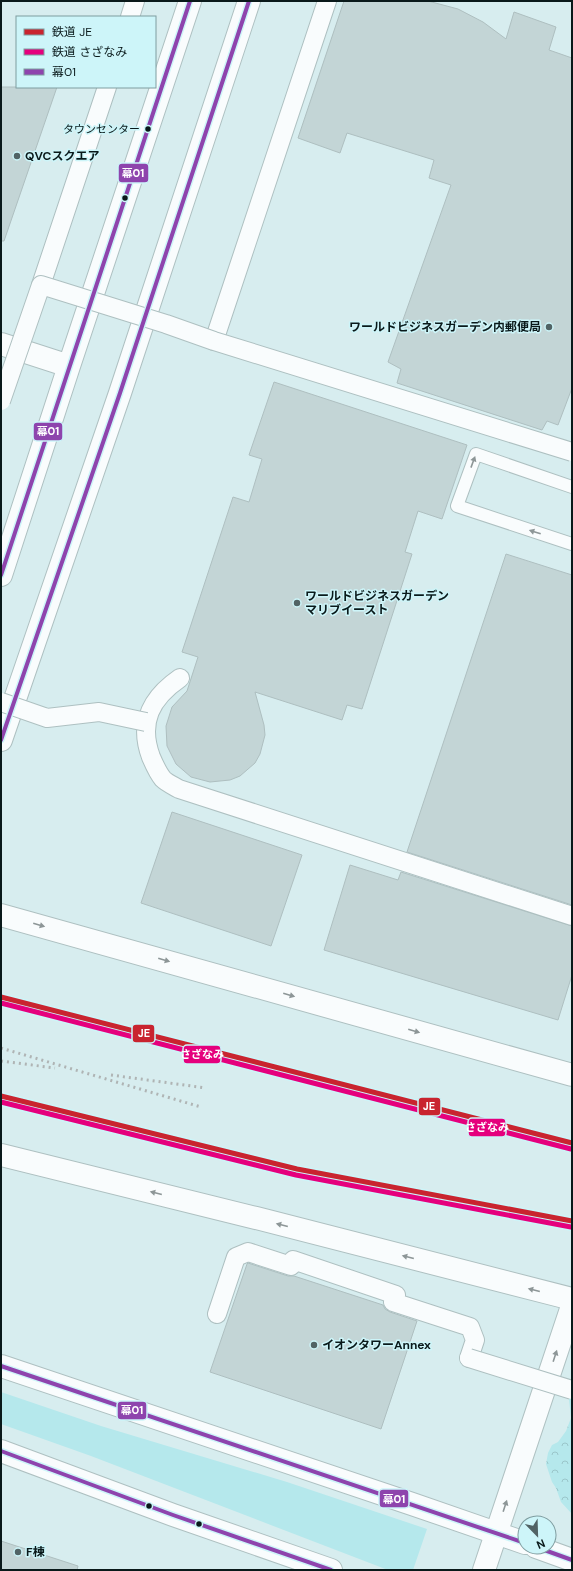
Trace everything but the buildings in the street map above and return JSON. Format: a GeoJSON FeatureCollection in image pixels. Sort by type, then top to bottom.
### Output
{"type":"FeatureCollection","features":[{"type":"Feature","properties":{"kind":"street"},"geometry":{"type":"LineString","coordinates":[[130,16],[135,1]]}},
{"type":"Feature","properties":{"kind":"street"},"geometry":{"type":"LineString","coordinates":[[1,575],[190,1]]}},
{"type":"Feature","properties":{"kind":"street"},"geometry":{"type":"LineString","coordinates":[[1,740],[117,401],[249,1]]}},
{"type":"Feature","properties":{"kind":"street"},"geometry":{"type":"LineString","coordinates":[[214,341],[327,1]]}},
{"type":"Feature","properties":{"kind":"street"},"geometry":{"type":"LineString","coordinates":[[1,401],[42,285],[107,88]]}},
{"type":"Feature","properties":{"kind":"street"},"geometry":{"type":"LineString","coordinates":[[42,285],[166,324],[214,341],[572,452]]}},
{"type":"Feature","properties":{"kind":"street"},"geometry":{"type":"LineString","coordinates":[[1,344],[69,366]]}},
{"type":"Feature","properties":{"kind":"street"},"geometry":{"type":"LineString","coordinates":[[180,678],[168,686],[156,700],[148,713],[145,728],[148,747],[154,765],[164,779],[179,789],[572,916]]}},
{"type":"Feature","properties":{"kind":"street"},"geometry":{"type":"LineString","coordinates":[[1,702],[47,718],[98,712],[146,722]]}},
{"type":"Feature","properties":{"kind":"street"},"geometry":{"type":"LineString","coordinates":[[1,915],[572,1075]]}},
{"type":"Feature","properties":{"kind":"street"},"geometry":{"type":"LineString","coordinates":[[1,1155],[256,1218],[572,1300]]}},
{"type":"Feature","properties":{"kind":"street"},"geometry":{"type":"LineString","coordinates":[[217,1314],[236,1257],[248,1252],[291,1266],[293,1260],[396,1295],[393,1302],[470,1327],[475,1340],[469,1358],[572,1390]]}},
{"type":"Feature","properties":{"kind":"street"},"geometry":{"type":"LineString","coordinates":[[484,1570],[572,1306]]}},
{"type":"Feature","properties":{"kind":"street"},"geometry":{"type":"LineString","coordinates":[[1,1366],[517,1540]]}},
{"type":"Feature","properties":{"kind":"street"},"geometry":{"type":"LineString","coordinates":[[1,1451],[173,1515],[331,1570]]}},
{"type":"Feature","properties":{"kind":"street"},"geometry":{"type":"LineString","coordinates":[[557,1555],[572,1560]]}},
{"type":"Feature","properties":{"kind":"lane"},"geometry":{"type":"LineString","coordinates":[[572,487],[476,454],[457,506],[572,544]]}},
{"type":"Feature","properties":{"kind":"green space"},"geometry":{"type":"Polygon","coordinates":[[[572,1375],[572,1514],[561,1502],[546,1464],[548,1453],[552,1445],[558,1442],[566,1431],[571,1418],[568,1390],[572,1375]]]}},
{"type":"Feature","properties":{"kind":"green space"},"geometry":{"type":"Polygon","coordinates":[[[1,1392],[101,1426],[287,1482],[427,1529],[413,1570],[388,1570],[91,1456],[1,1424],[1,1392]]]}},
{"type":"Feature","properties":{"kind":"railway"},"geometry":{"type":"LineString","coordinates":[[1,1048],[201,1107]]}},
{"type":"Feature","properties":{"kind":"railway"},"geometry":{"type":"LineString","coordinates":[[1,1061],[55,1068]]}},
{"type":"Feature","properties":{"kind":"railway"},"geometry":{"type":"LineString","coordinates":[[111,1075],[206,1088]]}},
{"type":"Feature","properties":{"kind":"rail line","name":"JE"},"geometry":{"type":"LineString","coordinates":[[1,997],[572,1143]]}},
{"type":"Feature","properties":{"kind":"rail line","name":"さざなみ"},"geometry":{"type":"LineString","coordinates":[[1,1003],[571,1149]]}},
{"type":"Feature","properties":{"kind":"rail line","name":"JE"},"geometry":{"type":"LineString","coordinates":[[1,1096],[297,1169],[572,1221]]}},
{"type":"Feature","properties":{"kind":"rail line","name":"さざなみ"},"geometry":{"type":"LineString","coordinates":[[1,1102],[296,1175],[571,1227]]}},
{"type":"Feature","properties":{"kind":"transit line","name":"幕01"},"geometry":{"type":"LineString","coordinates":[[1,575],[190,1]]}},
{"type":"Feature","properties":{"kind":"transit line","name":"幕01"},"geometry":{"type":"LineString","coordinates":[[1,740],[120,393],[249,1]]}},
{"type":"Feature","properties":{"kind":"transit line","name":"幕01"},"geometry":{"type":"LineString","coordinates":[[1,1366],[517,1540]]}},
{"type":"Feature","properties":{"kind":"transit line","name":"幕01"},"geometry":{"type":"LineString","coordinates":[[1,1451],[173,1515],[331,1570]]}},
{"type":"Feature","properties":{"kind":"transit line","name":"幕01"},"geometry":{"type":"LineString","coordinates":[[557,1555],[572,1560]]}},
{"type":"Feature","properties":{"kind":"place","name":"タウンセンター"},"geometry":{"type":"Point","coordinates":[148,129]}},
{"type":"Feature","properties":{"kind":"place","name":"QVCスクエア"},"geometry":{"type":"Point","coordinates":[17,156]}},
{"type":"Feature","properties":{"kind":"place","name":"ワールドビジネスガーデン内郵便局"},"geometry":{"type":"Point","coordinates":[549,327]}},
{"type":"Feature","properties":{"kind":"place","name":"ワールドビジネスガーデン マリブイースト"},"geometry":{"type":"Point","coordinates":[297,603]}},
{"type":"Feature","properties":{"kind":"place","name":"イオンタワーAnnex"},"geometry":{"type":"Point","coordinates":[314,1345]}},
{"type":"Feature","properties":{"kind":"place","name":"F棟"},"geometry":{"type":"Point","coordinates":[18,1552]}}]}
